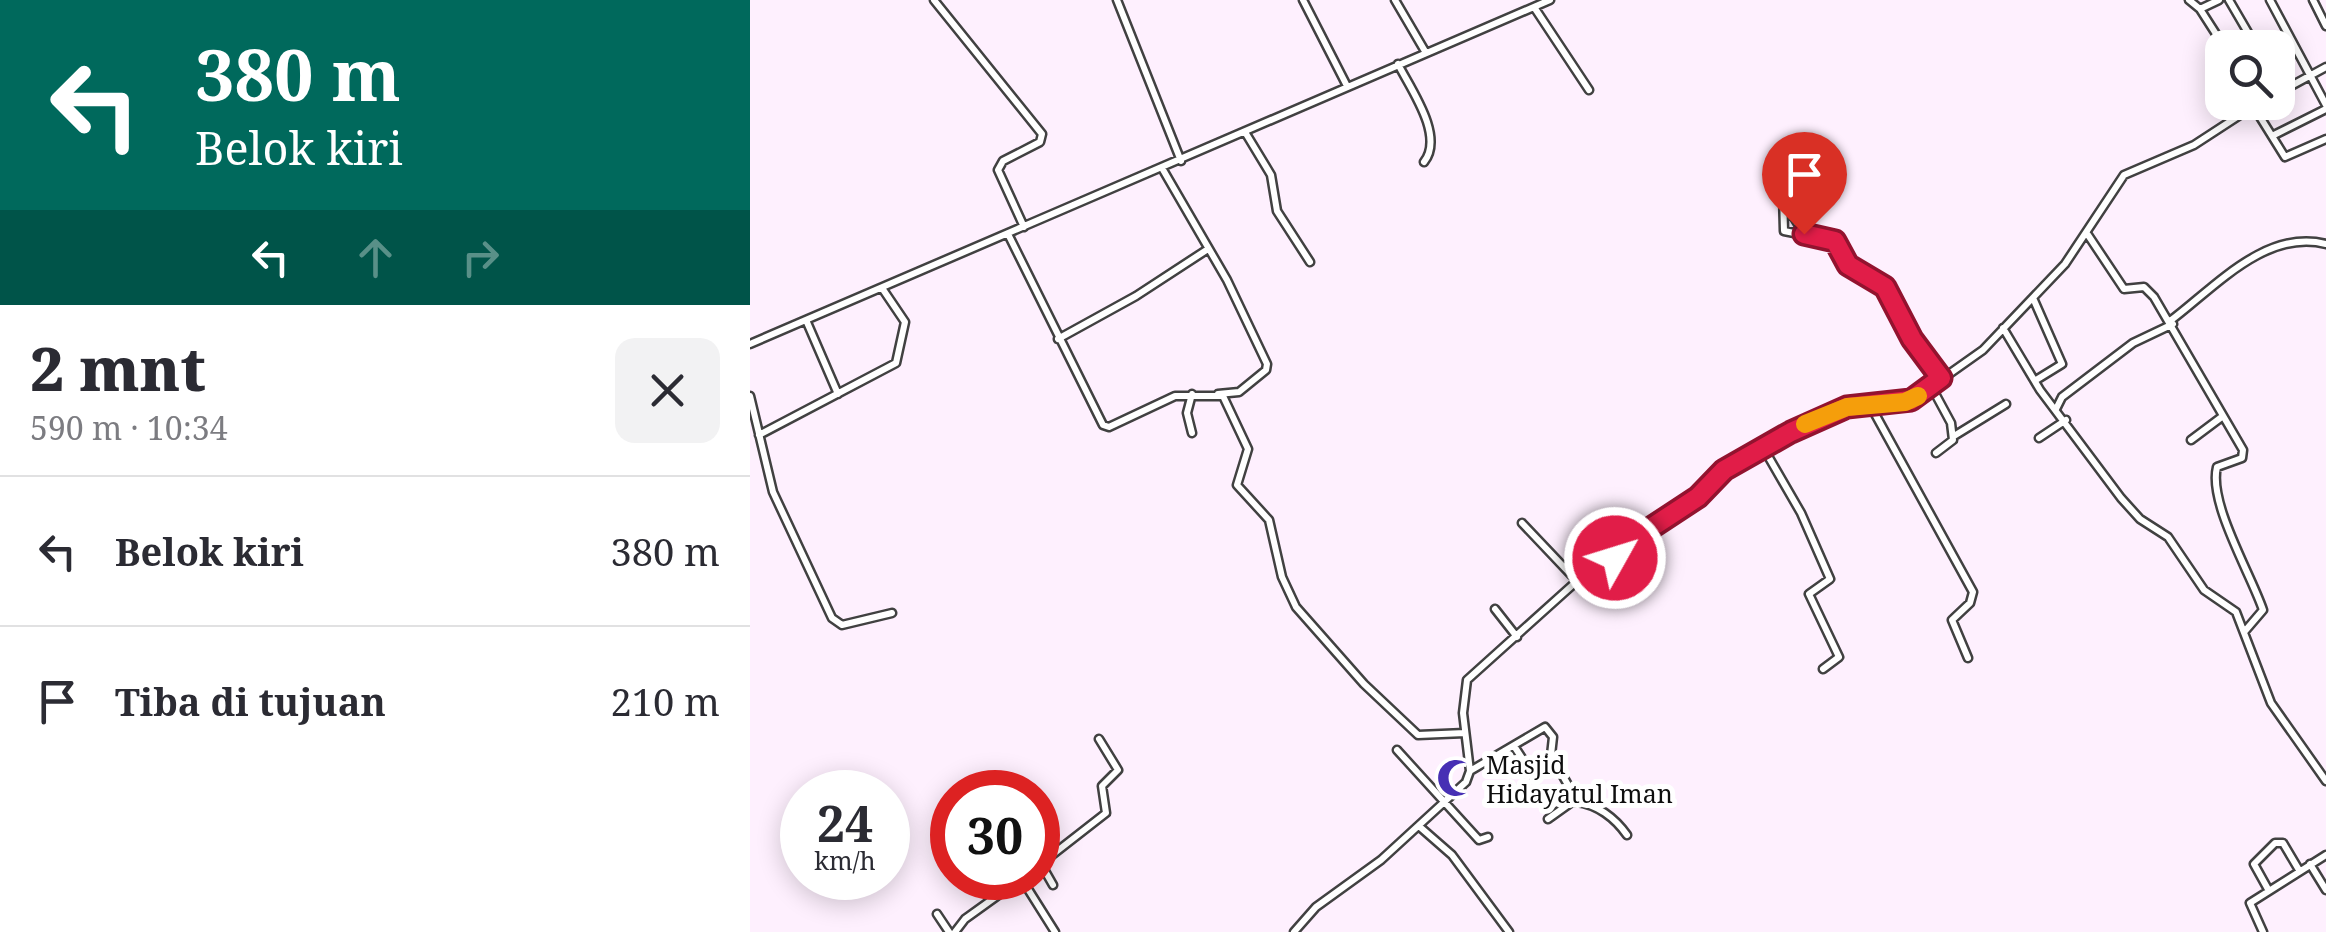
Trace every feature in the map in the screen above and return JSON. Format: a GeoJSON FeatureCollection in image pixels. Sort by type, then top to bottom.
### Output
{"type":"FeatureCollection","features":[{"type":"Feature","properties":{"kind":"street"},"geometry":{"type":"LineString","coordinates":[[934,0],[1042,134],[1040,142],[1004,160],[998,170],[1024,227]]}},
{"type":"Feature","properties":{"kind":"street"},"geometry":{"type":"LineString","coordinates":[[1117,0],[1181,160]]}},
{"type":"Feature","properties":{"kind":"street"},"geometry":{"type":"LineString","coordinates":[[1303,0],[1347,86]]}},
{"type":"Feature","properties":{"kind":"street"},"geometry":{"type":"LineString","coordinates":[[1395,0],[1426,53]]}},
{"type":"Feature","properties":{"kind":"street"},"geometry":{"type":"LineString","coordinates":[[2189,0],[2213,30]]}},
{"type":"Feature","properties":{"kind":"street"},"geometry":{"type":"LineString","coordinates":[[2200,9],[2219,0]]}},
{"type":"Feature","properties":{"kind":"street"},"geometry":{"type":"LineString","coordinates":[[2229,0],[2246,30]]}},
{"type":"Feature","properties":{"kind":"street"},"geometry":{"type":"LineString","coordinates":[[2270,0],[2313,75],[2326,107],[2272,136]]}},
{"type":"Feature","properties":{"kind":"street"},"geometry":{"type":"LineString","coordinates":[[2313,0],[2326,26]]}},
{"type":"Feature","properties":{"kind":"street"},"geometry":{"type":"LineString","coordinates":[[750,344],[1547,1]]}},
{"type":"Feature","properties":{"kind":"street"},"geometry":{"type":"LineString","coordinates":[[1534,8],[1589,90]]}},
{"type":"Feature","properties":{"kind":"street"},"geometry":{"type":"LineString","coordinates":[[1398,64],[1428,130],[1431,152],[1424,162]]}},
{"type":"Feature","properties":{"kind":"street"},"geometry":{"type":"LineString","coordinates":[[2295,82],[2326,68]]}},
{"type":"Feature","properties":{"kind":"street"},"geometry":{"type":"LineString","coordinates":[[1294,932],[1326,899],[1420,827],[1466,782],[1470,771],[1463,698],[1467,680],[1577,581],[1698,497],[1724,470],[1836,410],[1869,403],[1905,402],[1983,350],[2088,235],[2124,175],[2194,145],[2231,120]]}},
{"type":"Feature","properties":{"kind":"street"},"geometry":{"type":"LineString","coordinates":[[2264,120],[2288,158],[2326,139]]}},
{"type":"Feature","properties":{"kind":"street"},"geometry":{"type":"LineString","coordinates":[[1245,132],[1271,175],[1277,210],[1310,262]]}},
{"type":"Feature","properties":{"kind":"street"},"geometry":{"type":"LineString","coordinates":[[1008,234],[1106,427],[1175,396],[1243,389],[1266,370],[1267,364],[1162,168]]}},
{"type":"Feature","properties":{"kind":"street"},"geometry":{"type":"LineString","coordinates":[[1783,193],[1784,231],[1835,241],[1848,265],[1885,287],[1912,339],[1941,378]]}},
{"type":"Feature","properties":{"kind":"street"},"geometry":{"type":"LineString","coordinates":[[1786,206],[1804,234]]}},
{"type":"Feature","properties":{"kind":"street"},"geometry":{"type":"LineString","coordinates":[[2088,235],[2124,289],[2145,288],[2172,322],[2243,455],[2217,468],[2218,501],[2263,610],[2244,630]]}},
{"type":"Feature","properties":{"kind":"street"},"geometry":{"type":"LineString","coordinates":[[2056,409],[2062,397],[2133,342],[2172,322],[2228,272],[2266,251],[2326,244]]}},
{"type":"Feature","properties":{"kind":"street"},"geometry":{"type":"LineString","coordinates":[[1058,338],[1136,296],[1208,249]]}},
{"type":"Feature","properties":{"kind":"street"},"geometry":{"type":"LineString","coordinates":[[760,435],[896,364],[905,322],[882,288]]}},
{"type":"Feature","properties":{"kind":"street"},"geometry":{"type":"LineString","coordinates":[[2032,297],[2062,364],[2036,380]]}},
{"type":"Feature","properties":{"kind":"street"},"geometry":{"type":"LineString","coordinates":[[806,320],[838,394]]}},
{"type":"Feature","properties":{"kind":"street"},"geometry":{"type":"LineString","coordinates":[[2003,328],[2056,409],[2132,510],[2168,537],[2204,590],[2236,612],[2272,703],[2326,781]]}},
{"type":"Feature","properties":{"kind":"street"},"geometry":{"type":"LineString","coordinates":[[1931,386],[1954,436]]}},
{"type":"Feature","properties":{"kind":"street"},"geometry":{"type":"LineString","coordinates":[[1192,394],[1186,413],[1192,433]]}},
{"type":"Feature","properties":{"kind":"street"},"geometry":{"type":"LineString","coordinates":[[1217,394],[1229,406],[1248,449],[1237,485],[1269,520],[1282,577],[1296,608],[1364,684],[1418,735],[1466,733]]}},
{"type":"Feature","properties":{"kind":"street"},"geometry":{"type":"LineString","coordinates":[[750,396],[773,492],[832,618],[842,625],[892,613]]}},
{"type":"Feature","properties":{"kind":"street"},"geometry":{"type":"LineString","coordinates":[[1869,403],[1973,592],[1970,603],[1952,620],[1968,658]]}},
{"type":"Feature","properties":{"kind":"street"},"geometry":{"type":"LineString","coordinates":[[1936,453],[1954,436],[2006,404]]}},
{"type":"Feature","properties":{"kind":"street"},"geometry":{"type":"LineString","coordinates":[[2192,440],[2223,416]]}},
{"type":"Feature","properties":{"kind":"street"},"geometry":{"type":"LineString","coordinates":[[2039,438],[2066,420]]}},
{"type":"Feature","properties":{"kind":"street"},"geometry":{"type":"LineString","coordinates":[[1764,449],[1802,513],[1830,579],[1810,594],[1838,657],[1822,670]]}},
{"type":"Feature","properties":{"kind":"street"},"geometry":{"type":"LineString","coordinates":[[1522,523],[1577,581]]}},
{"type":"Feature","properties":{"kind":"street"},"geometry":{"type":"LineString","coordinates":[[1495,609],[1517,636]]}},
{"type":"Feature","properties":{"kind":"street"},"geometry":{"type":"LineString","coordinates":[[1470,771],[1545,726],[1553,737],[1551,755],[1576,802],[1613,818],[1627,835]]}},
{"type":"Feature","properties":{"kind":"street"},"geometry":{"type":"LineString","coordinates":[[1060,849],[1106,812],[1102,786],[1118,770],[1100,739]]}},
{"type":"Feature","properties":{"kind":"street"},"geometry":{"type":"LineString","coordinates":[[1514,746],[1534,774]]}},
{"type":"Feature","properties":{"kind":"street"},"geometry":{"type":"LineString","coordinates":[[1397,750],[1479,840],[1488,837]]}},
{"type":"Feature","properties":{"kind":"street"},"geometry":{"type":"LineString","coordinates":[[1548,819],[1576,802]]}},
{"type":"Feature","properties":{"kind":"street"},"geometry":{"type":"LineString","coordinates":[[1420,827],[1452,856],[1509,932]]}},
{"type":"Feature","properties":{"kind":"street"},"geometry":{"type":"LineString","coordinates":[[2268,890],[2254,864],[2275,843],[2284,844],[2299,870]]}},
{"type":"Feature","properties":{"kind":"street"},"geometry":{"type":"LineString","coordinates":[[2263,932],[2249,908],[2268,890],[2326,855]]}},
{"type":"Feature","properties":{"kind":"street"},"geometry":{"type":"LineString","coordinates":[[2310,864],[2326,890]]}},
{"type":"Feature","properties":{"kind":"street"},"geometry":{"type":"LineString","coordinates":[[937,914],[952,932],[990,900]]}},
{"type":"Feature","properties":{"kind":"street"},"geometry":{"type":"LineString","coordinates":[[1035,900],[1055,932]]}},
{"type":"Feature","properties":{"kind":"slow traffic"},"geometry":{"type":"LineString","coordinates":[[1805,424],[1847,407],[1905,402],[1918,396]]}},
{"type":"Feature","properties":{"kind":"place","name":"Masjid Hidayatul Iman"},"geometry":{"type":"Point","coordinates":[1456,778]}},
{"type":"Feature","properties":{"kind":"route"},"geometry":{"type":"LineString","coordinates":[[1615,558],[1634,539],[1698,497],[1724,470],[1791,432],[1847,407],[1911,400],[1941,378],[1912,339],[1885,287],[1848,265],[1835,241],[1804,234]]}}]}
